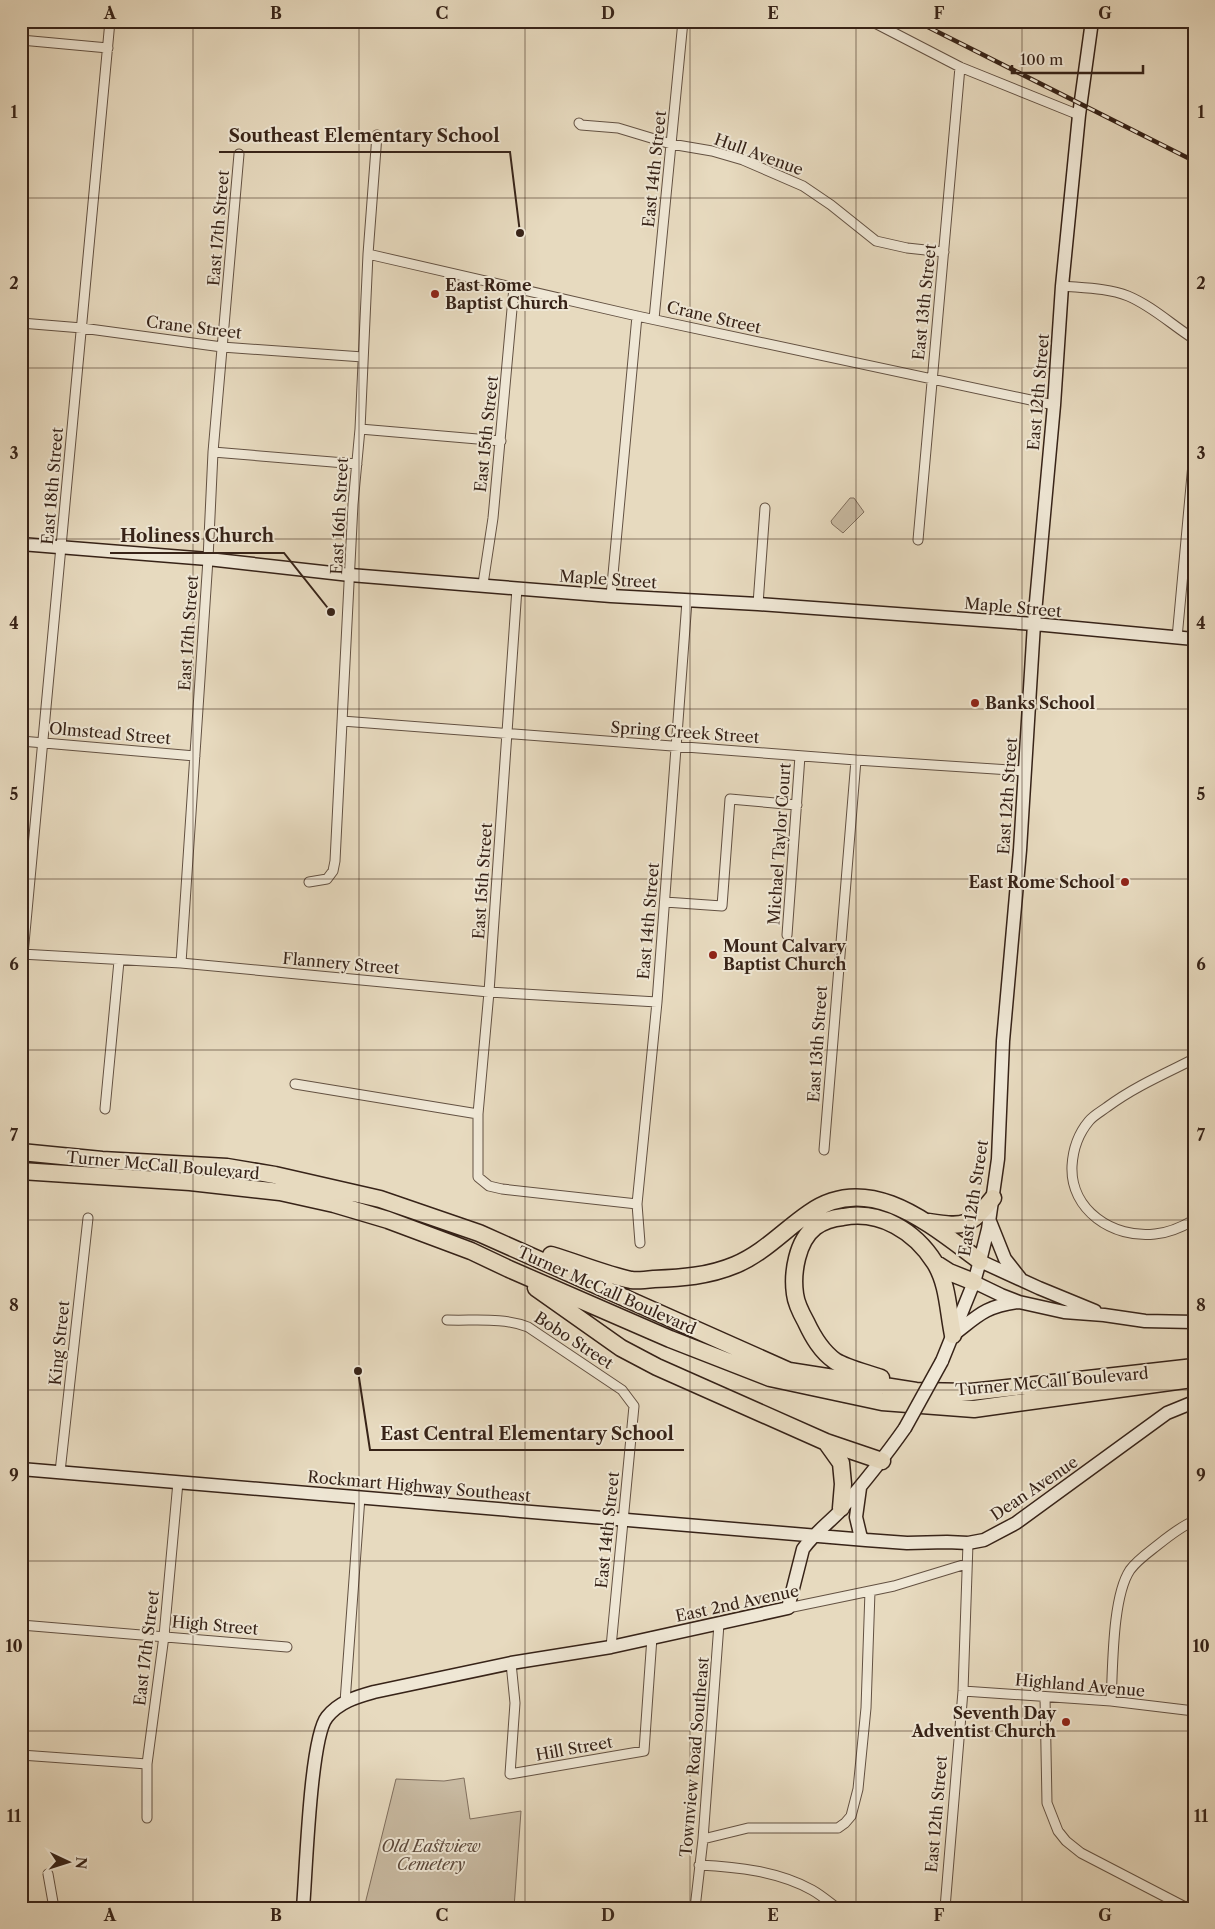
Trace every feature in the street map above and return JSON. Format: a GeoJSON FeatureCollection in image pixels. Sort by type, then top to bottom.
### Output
{"type":"FeatureCollection","features":[{"type":"Feature","properties":{"kind":"highway","name":"Turner McCall Boulevard"},"geometry":{"type":"LineString","coordinates":[[21,1152],[102,1160],[227,1167],[275,1175],[380,1198],[479,1233],[789,1371],[916,1391],[972,1392],[1194,1367]]}},
{"type":"Feature","properties":{"kind":"highway","name":"Turner McCall Boulevard"},"geometry":{"type":"LineString","coordinates":[[21,1171],[181,1181],[280,1192],[334,1204],[388,1220],[471,1251],[670,1339],[770,1378],[882,1402],[974,1408],[1194,1379]]}},
{"type":"Feature","properties":{"kind":"highway"},"geometry":{"type":"LineString","coordinates":[[479,1233],[633,1280],[689,1277],[735,1265],[767,1247],[792,1225],[821,1204],[861,1198],[886,1202],[914,1214],[980,1261]]}},
{"type":"Feature","properties":{"kind":"highway"},"geometry":{"type":"LineString","coordinates":[[925,1221],[951,1225],[969,1222],[976,1218],[993,1198]]}},
{"type":"Feature","properties":{"kind":"highway"},"geometry":{"type":"LineString","coordinates":[[916,1391],[836,1362],[820,1348],[802,1314],[795,1295],[794,1276],[798,1254],[806,1238],[815,1227],[831,1219],[856,1214],[882,1218],[912,1235],[936,1263],[950,1272],[974,1282]]}},
{"type":"Feature","properties":{"kind":"highway"},"geometry":{"type":"LineString","coordinates":[[936,1263],[944,1284],[953,1335]]}},
{"type":"Feature","properties":{"kind":"highway"},"geometry":{"type":"LineString","coordinates":[[510,1269],[622,1348],[657,1367],[826,1442],[882,1461]]}},
{"type":"Feature","properties":{"kind":"highway"},"geometry":{"type":"LineString","coordinates":[[826,1442],[840,1463],[843,1484],[841,1508]]}},
{"type":"Feature","properties":{"kind":"main road","name":"East 12th Street"},"geometry":{"type":"LineString","coordinates":[[788,1608],[804,1550],[814,1536],[882,1461],[905,1428],[942,1361],[974,1282],[989,1219],[998,1159],[1003,1041],[1025,771],[1034,624],[1054,405],[1062,286],[1092,21]]}},
{"type":"Feature","properties":{"kind":"main road","name":"Maple Street"},"geometry":{"type":"LineString","coordinates":[[21,544],[208,560],[350,575],[483,584],[611,596],[758,604],[1034,624],[1194,639]]}},
{"type":"Feature","properties":{"kind":"main road"},"geometry":{"type":"LineString","coordinates":[[989,1219],[1005,1259],[1021,1280]]}},
{"type":"Feature","properties":{"kind":"main road"},"geometry":{"type":"LineString","coordinates":[[980,1261],[1104,1315]]}},
{"type":"Feature","properties":{"kind":"main road"},"geometry":{"type":"LineString","coordinates":[[974,1282],[1020,1302],[1064,1312],[1104,1315],[1126,1319],[1194,1322]]}},
{"type":"Feature","properties":{"kind":"main road"},"geometry":{"type":"LineString","coordinates":[[953,1335],[984,1311],[997,1305],[1020,1302]]}},
{"type":"Feature","properties":{"kind":"main road","name":"Dean Avenue"},"geometry":{"type":"LineString","coordinates":[[814,1536],[907,1543],[947,1542],[968,1544],[984,1540],[1016,1523],[1167,1413],[1194,1402]]}},
{"type":"Feature","properties":{"kind":"main road","name":"Rockmart Highway Southeast"},"geometry":{"type":"LineString","coordinates":[[21,1469],[814,1536]]}},
{"type":"Feature","properties":{"kind":"main road"},"geometry":{"type":"LineString","coordinates":[[861,1486],[856,1517],[861,1538],[866,1540]]}},
{"type":"Feature","properties":{"kind":"main road","name":"East 2nd Avenue"},"geometry":{"type":"LineString","coordinates":[[345,1702],[374,1692],[511,1663],[610,1647],[788,1608]]}},
{"type":"Feature","properties":{"kind":"main road"},"geometry":{"type":"LineString","coordinates":[[303,1908],[312,1790],[319,1732],[326,1718],[345,1702]]}},
{"type":"Feature","properties":{"kind":"street","name":"East 18th Street"},"geometry":{"type":"LineString","coordinates":[[22,954],[110,21]]}},
{"type":"Feature","properties":{"kind":"street","name":"East 14th Street"},"geometry":{"type":"LineString","coordinates":[[654,319],[683,21]]}},
{"type":"Feature","properties":{"kind":"street"},"geometry":{"type":"LineString","coordinates":[[870,21],[960,67],[1080,115]]}},
{"type":"Feature","properties":{"kind":"street"},"geometry":{"type":"LineString","coordinates":[[21,40],[108,48]]}},
{"type":"Feature","properties":{"kind":"street","name":"East 13th Street"},"geometry":{"type":"LineString","coordinates":[[918,540],[960,67]]}},
{"type":"Feature","properties":{"kind":"street","name":"Hull Avenue"},"geometry":{"type":"LineString","coordinates":[[579,122],[581,124],[618,128],[671,144],[712,151],[788,178],[831,205],[876,240],[907,248],[944,252]]}},
{"type":"Feature","properties":{"kind":"street","name":"East 16th Street"},"geometry":{"type":"LineString","coordinates":[[309,882],[327,879],[333,871],[356,464],[360,429],[368,254],[377,135]]}},
{"type":"Feature","properties":{"kind":"street","name":"East 17th Street"},"geometry":{"type":"LineString","coordinates":[[181,963],[208,560],[213,452],[239,154]]}},
{"type":"Feature","properties":{"kind":"street","name":"Crane Street"},"geometry":{"type":"LineString","coordinates":[[368,254],[637,316],[1054,405]]}},
{"type":"Feature","properties":{"kind":"street"},"geometry":{"type":"LineString","coordinates":[[1062,286],[1091,288],[1127,296],[1146,306],[1194,339]]}},
{"type":"Feature","properties":{"kind":"street","name":"East 15th Street"},"geometry":{"type":"LineString","coordinates":[[483,584],[493,518],[514,287]]}},
{"type":"Feature","properties":{"kind":"street"},"geometry":{"type":"LineString","coordinates":[[611,596],[637,316]]}},
{"type":"Feature","properties":{"kind":"street","name":"Crane Street"},"geometry":{"type":"LineString","coordinates":[[21,323],[82,328],[222,347],[363,357]]}},
{"type":"Feature","properties":{"kind":"street"},"geometry":{"type":"LineString","coordinates":[[360,429],[500,441]]}},
{"type":"Feature","properties":{"kind":"street"},"geometry":{"type":"LineString","coordinates":[[213,452],[356,464]]}},
{"type":"Feature","properties":{"kind":"street"},"geometry":{"type":"LineString","coordinates":[[1177,638],[1194,453]]}},
{"type":"Feature","properties":{"kind":"street"},"geometry":{"type":"LineString","coordinates":[[758,604],[766,508]]}},
{"type":"Feature","properties":{"kind":"street","name":"East 15th Street"},"geometry":{"type":"LineString","coordinates":[[518,588],[489,992],[478,1114],[478,1177],[489,1186],[502,1189],[637,1204]]}},
{"type":"Feature","properties":{"kind":"street","name":"East 14th Street"},"geometry":{"type":"LineString","coordinates":[[640,1243],[637,1204],[657,1002],[688,601]]}},
{"type":"Feature","properties":{"kind":"street","name":"Spring Creek Street"},"geometry":{"type":"LineString","coordinates":[[342,721],[1025,771]]}},
{"type":"Feature","properties":{"kind":"street","name":"Olmstead Street"},"geometry":{"type":"LineString","coordinates":[[21,740],[195,756]]}},
{"type":"Feature","properties":{"kind":"street","name":"Michael Taylor Court"},"geometry":{"type":"LineString","coordinates":[[787,935],[800,756]]}},
{"type":"Feature","properties":{"kind":"street","name":"East 13th Street"},"geometry":{"type":"LineString","coordinates":[[824,1150],[856,760]]}},
{"type":"Feature","properties":{"kind":"street"},"geometry":{"type":"LineString","coordinates":[[665,902],[722,906],[730,799],[797,804]]}},
{"type":"Feature","properties":{"kind":"street"},"geometry":{"type":"LineString","coordinates":[[1194,950],[1194,957]]}},
{"type":"Feature","properties":{"kind":"street","name":"Flannery Street"},"geometry":{"type":"LineString","coordinates":[[22,954],[181,963],[489,992],[657,1002]]}},
{"type":"Feature","properties":{"kind":"street"},"geometry":{"type":"LineString","coordinates":[[105,1109],[119,960]]}},
{"type":"Feature","properties":{"kind":"street"},"geometry":{"type":"LineString","coordinates":[[1194,1059],[1129,1092],[1090,1119],[1078,1138],[1073,1156],[1072,1176],[1073,1185],[1081,1202],[1095,1217],[1114,1228],[1141,1235],[1155,1234],[1167,1232],[1194,1220]]}},
{"type":"Feature","properties":{"kind":"street"},"geometry":{"type":"LineString","coordinates":[[295,1084],[478,1114]]}},
{"type":"Feature","properties":{"kind":"street","name":"King Street"},"geometry":{"type":"LineString","coordinates":[[60,1472],[88,1218]]}},
{"type":"Feature","properties":{"kind":"street","name":"Bobo Street"},"geometry":{"type":"LineString","coordinates":[[447,1320],[506,1320],[516,1322],[528,1327],[622,1390]]}},
{"type":"Feature","properties":{"kind":"street","name":"East 14th Street"},"geometry":{"type":"LineString","coordinates":[[610,1647],[622,1520],[635,1412],[631,1400],[622,1390]]}},
{"type":"Feature","properties":{"kind":"street","name":"East 17th Street"},"geometry":{"type":"LineString","coordinates":[[147,1818],[147,1764],[164,1636],[178,1482]]}},
{"type":"Feature","properties":{"kind":"street"},"geometry":{"type":"LineString","coordinates":[[345,1702],[360,1498]]}},
{"type":"Feature","properties":{"kind":"street"},"geometry":{"type":"LineString","coordinates":[[1110,1702],[1118,1606],[1123,1582],[1131,1569],[1141,1559],[1162,1542],[1194,1521]]}},
{"type":"Feature","properties":{"kind":"street","name":"East 12th Street"},"geometry":{"type":"LineString","coordinates":[[945,1908],[963,1691],[968,1544]]}},
{"type":"Feature","properties":{"kind":"street","name":"East 2nd Avenue"},"geometry":{"type":"LineString","coordinates":[[788,1608],[918,1580],[966,1564]]}},
{"type":"Feature","properties":{"kind":"street"},"geometry":{"type":"LineString","coordinates":[[703,1839],[748,1828],[838,1828],[851,1816],[858,1789],[866,1708],[870,1591]]}},
{"type":"Feature","properties":{"kind":"street","name":"Townview Road Southeast"},"geometry":{"type":"LineString","coordinates":[[719,1624],[703,1839],[699,1865],[750,1870],[789,1880],[813,1890],[838,1908]]}},
{"type":"Feature","properties":{"kind":"street","name":"High Street"},"geometry":{"type":"LineString","coordinates":[[21,1626],[287,1647]]}},
{"type":"Feature","properties":{"kind":"street","name":"Hill Street"},"geometry":{"type":"LineString","coordinates":[[511,1663],[515,1703],[510,1774],[644,1751],[652,1638]]}},
{"type":"Feature","properties":{"kind":"street","name":"Highland Avenue"},"geometry":{"type":"LineString","coordinates":[[963,1691],[1110,1702],[1194,1711]]}},
{"type":"Feature","properties":{"kind":"street"},"geometry":{"type":"LineString","coordinates":[[1046,1697],[1046,1804],[1058,1830],[1066,1841],[1082,1853],[1187,1908]]}},
{"type":"Feature","properties":{"kind":"street"},"geometry":{"type":"LineString","coordinates":[[21,1754],[147,1764]]}},
{"type":"Feature","properties":{"kind":"street"},"geometry":{"type":"LineString","coordinates":[[695,1908],[699,1865]]}},
{"type":"Feature","properties":{"kind":"street"},"geometry":{"type":"LineString","coordinates":[[48,1874],[54,1908]]}},
{"type":"Feature","properties":{"kind":"green space"},"geometry":{"type":"Polygon","coordinates":[[[850,498],[854,498],[864,512],[843,533],[831,521],[850,498]]]}},
{"type":"Feature","properties":{"kind":"green space","name":"Old Eastview Cemetery"},"geometry":{"type":"Polygon","coordinates":[[[464,1778],[470,1819],[521,1811],[514,1908],[364,1908],[396,1779],[444,1781],[464,1778]]]}},
{"type":"Feature","properties":{"kind":"railway"},"geometry":{"type":"LineString","coordinates":[[916,21],[1194,161]]}},
{"type":"Feature","properties":{"kind":"place","name":"Southeast Elementary School"},"geometry":{"type":"Point","coordinates":[520,233]}},
{"type":"Feature","properties":{"kind":"place","name":"East Rome Baptist Church"},"geometry":{"type":"Point","coordinates":[435,294]}},
{"type":"Feature","properties":{"kind":"place","name":"Holiness Church"},"geometry":{"type":"Point","coordinates":[331,612]}},
{"type":"Feature","properties":{"kind":"place","name":"Banks School"},"geometry":{"type":"Point","coordinates":[975,703]}},
{"type":"Feature","properties":{"kind":"place","name":"East Rome School"},"geometry":{"type":"Point","coordinates":[1125,882]}},
{"type":"Feature","properties":{"kind":"place","name":"Mount Calvary Baptist Church"},"geometry":{"type":"Point","coordinates":[713,955]}},
{"type":"Feature","properties":{"kind":"place","name":"East Central Elementary School"},"geometry":{"type":"Point","coordinates":[358,1371]}},
{"type":"Feature","properties":{"kind":"place","name":"Seventh Day Adventist Church"},"geometry":{"type":"Point","coordinates":[1066,1722]}}]}
